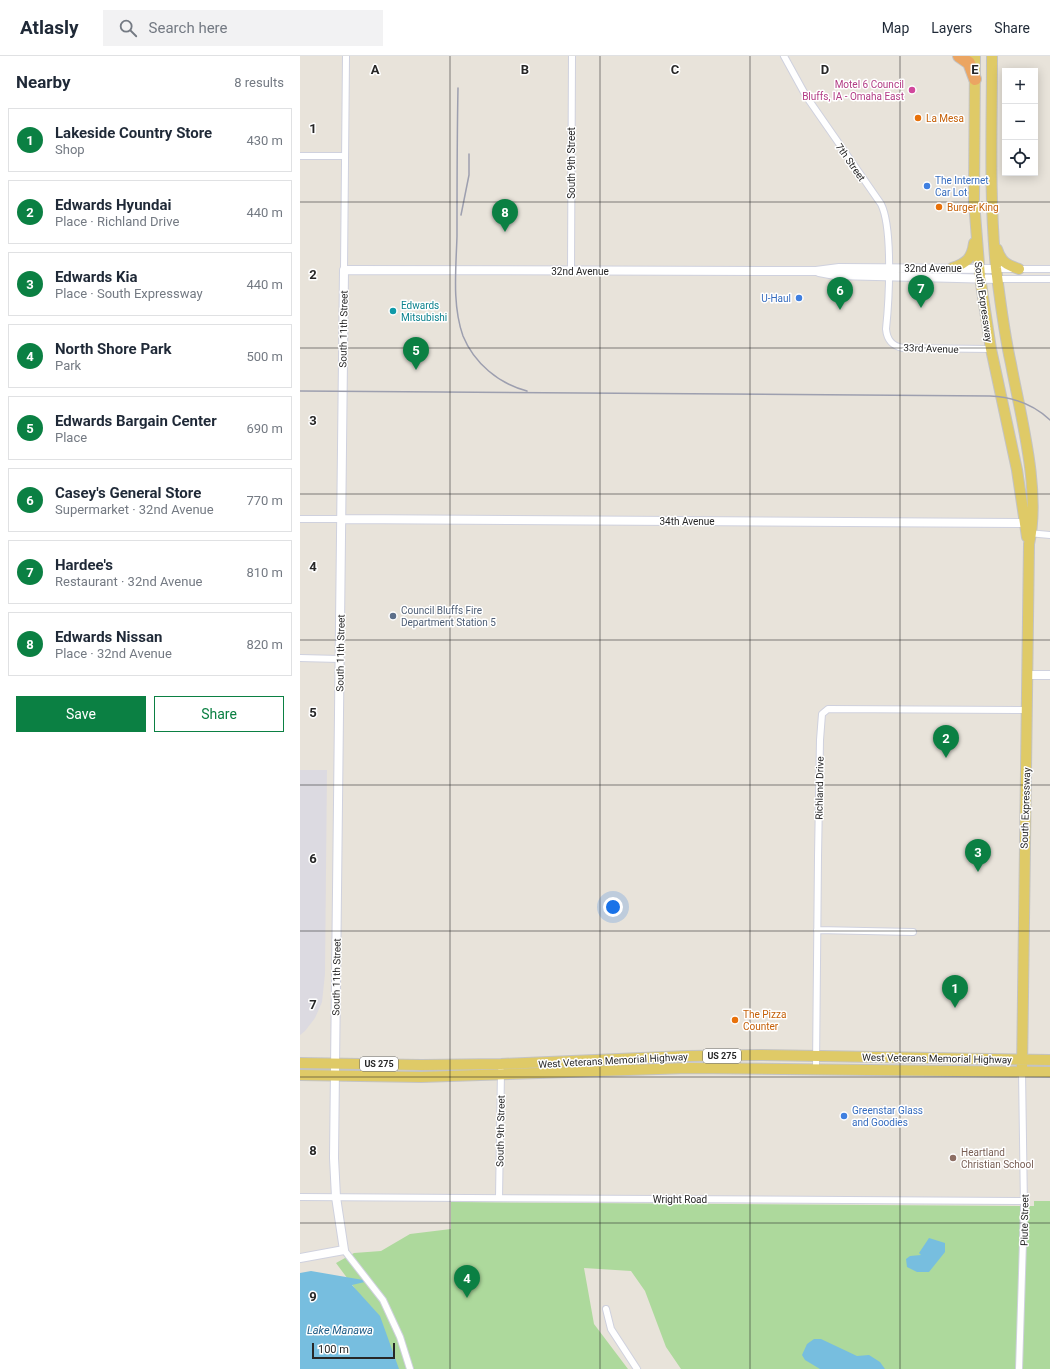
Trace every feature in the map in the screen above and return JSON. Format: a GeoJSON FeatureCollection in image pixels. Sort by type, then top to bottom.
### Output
{"type":"FeatureCollection","features":[{"type":"Feature","properties":{"kind":"highway"},"geometry":{"type":"LineString","coordinates":[[959,56],[969,63],[975,79]]}},
{"type":"Feature","properties":{"kind":"main road","name":"South Expressway"},"geometry":{"type":"LineString","coordinates":[[975,56],[973,154],[979,272],[991,349],[1029,528]]}},
{"type":"Feature","properties":{"kind":"main road","name":"South Expressway"},"geometry":{"type":"LineString","coordinates":[[992,56],[994,238],[997,274],[1007,343],[1026,445],[1032,494],[1029,528],[1028,710],[1022,1072]]}},
{"type":"Feature","properties":{"kind":"main road"},"geometry":{"type":"LineString","coordinates":[[952,268],[965,263],[970,257],[976,229]]}},
{"type":"Feature","properties":{"kind":"main road"},"geometry":{"type":"LineString","coordinates":[[994,238],[1002,260],[1019,269]]}},
{"type":"Feature","properties":{"kind":"main road","name":"West Veterans Memorial Highway"},"geometry":{"type":"LineString","coordinates":[[300,1062],[501,1064],[688,1056],[1022,1059]]}},
{"type":"Feature","properties":{"kind":"main road","name":"US 275"},"geometry":{"type":"LineString","coordinates":[[1022,1059],[1050,1060]]}},
{"type":"Feature","properties":{"kind":"main road","name":"West Veterans Memorial Highway"},"geometry":{"type":"LineString","coordinates":[[300,1075],[501,1075],[688,1068],[1022,1072]]}},
{"type":"Feature","properties":{"kind":"main road","name":"US 275"},"geometry":{"type":"LineString","coordinates":[[1022,1072],[1050,1072]]}},
{"type":"Feature","properties":{"kind":"street","name":"South 11th Street"},"geometry":{"type":"LineString","coordinates":[[344,1250],[336,1197],[335,1063],[346,56]]}},
{"type":"Feature","properties":{"kind":"street","name":"South 9th Street"},"geometry":{"type":"LineString","coordinates":[[571,271],[572,56]]}},
{"type":"Feature","properties":{"kind":"street","name":"7th Street"},"geometry":{"type":"LineString","coordinates":[[784,56],[806,96],[884,210],[887,219],[888,272]]}},
{"type":"Feature","properties":{"kind":"street"},"geometry":{"type":"LineString","coordinates":[[300,156],[345,156]]}},
{"type":"Feature","properties":{"kind":"street","name":"32nd Avenue"},"geometry":{"type":"LineString","coordinates":[[344,270],[816,271],[825,274],[952,268],[1050,279]]}},
{"type":"Feature","properties":{"kind":"street","name":"32nd Avenue"},"geometry":{"type":"LineString","coordinates":[[997,274],[1019,269],[1050,269]]}},
{"type":"Feature","properties":{"kind":"street","name":"32nd Avenue"},"geometry":{"type":"LineString","coordinates":[[888,272],[979,272]]}},
{"type":"Feature","properties":{"kind":"street","name":"33rd Avenue"},"geometry":{"type":"LineString","coordinates":[[888,272],[886,329],[888,339],[895,346],[903,348],[991,349]]}},
{"type":"Feature","properties":{"kind":"street"},"geometry":{"type":"LineString","coordinates":[[300,519],[342,519]]}},
{"type":"Feature","properties":{"kind":"street","name":"34th Avenue"},"geometry":{"type":"LineString","coordinates":[[342,519],[1029,528]]}},
{"type":"Feature","properties":{"kind":"street"},"geometry":{"type":"LineString","coordinates":[[1029,528],[1050,535]]}},
{"type":"Feature","properties":{"kind":"street"},"geometry":{"type":"LineString","coordinates":[[300,658],[340,659]]}},
{"type":"Feature","properties":{"kind":"street"},"geometry":{"type":"LineString","coordinates":[[1028,675],[1050,675]]}},
{"type":"Feature","properties":{"kind":"street","name":"Richland Drive"},"geometry":{"type":"LineString","coordinates":[[816,1069],[820,740],[821,721],[824,711],[828,709],[1028,710]]}},
{"type":"Feature","properties":{"kind":"street"},"geometry":{"type":"LineString","coordinates":[[817,930],[913,932]]}},
{"type":"Feature","properties":{"kind":"street","name":"South 9th Street"},"geometry":{"type":"LineString","coordinates":[[499,1198],[501,1064]]}},
{"type":"Feature","properties":{"kind":"street","name":"Piute Street"},"geometry":{"type":"LineString","coordinates":[[1019,1369],[1024,1201],[1022,1072]]}},
{"type":"Feature","properties":{"kind":"street","name":"Wright Road"},"geometry":{"type":"LineString","coordinates":[[300,1197],[1024,1201]]}},
{"type":"Feature","properties":{"kind":"street"},"geometry":{"type":"LineString","coordinates":[[300,1258],[344,1250],[383,1300],[400,1337],[410,1369]]}},
{"type":"Feature","properties":{"kind":"street"},"geometry":{"type":"LineString","coordinates":[[606,1309],[611,1329],[637,1369]]}},
{"type":"Feature","properties":{"kind":"shaded area"},"geometry":{"type":"Polygon","coordinates":[[[300,770],[327,770],[325,974],[322,1002],[315,1018],[300,1035],[300,770]]]}},
{"type":"Feature","properties":{"kind":"green space"},"geometry":{"type":"Polygon","coordinates":[[[1034,1201],[1050,1201],[1050,1369],[681,1369],[666,1347],[645,1291],[631,1271],[584,1268],[594,1324],[628,1369],[397,1369],[356,1290],[336,1263],[354,1253],[381,1251],[410,1234],[451,1229],[451,1202],[1034,1206],[1034,1201]]]}},
{"type":"Feature","properties":{"kind":"water"},"geometry":{"type":"Polygon","coordinates":[[[929,1238],[945,1243],[945,1252],[929,1272],[917,1272],[907,1267],[906,1259],[910,1256],[921,1255],[919,1253],[929,1238]]]}},
{"type":"Feature","properties":{"kind":"water","name":"Lake Manawa"},"geometry":{"type":"Polygon","coordinates":[[[311,1271],[369,1281],[352,1285],[380,1316],[399,1369],[300,1369],[300,1273],[311,1271]]]}},
{"type":"Feature","properties":{"kind":"water"},"geometry":{"type":"Polygon","coordinates":[[[814,1339],[821,1339],[857,1356],[869,1355],[880,1362],[885,1369],[820,1369],[805,1360],[802,1355],[807,1344],[814,1339]]]}},
{"type":"Feature","properties":{"kind":"railway"},"geometry":{"type":"LineString","coordinates":[[458,88],[457,312],[463,336],[468,346],[481,363],[497,378],[517,388],[527,391]]}},
{"type":"Feature","properties":{"kind":"railway"},"geometry":{"type":"LineString","coordinates":[[461,215],[469,175],[469,154]]}},
{"type":"Feature","properties":{"kind":"railway"},"geometry":{"type":"LineString","coordinates":[[300,391],[990,396],[1022,402],[1037,410],[1050,420]]}},
{"type":"Feature","properties":{"kind":"place","name":"Motel 6 Council Bluffs, IA - Omaha East"},"geometry":{"type":"Point","coordinates":[912,90]}},
{"type":"Feature","properties":{"kind":"place","name":"La Mesa"},"geometry":{"type":"Point","coordinates":[918,118]}},
{"type":"Feature","properties":{"kind":"place","name":"The Internet Car Lot"},"geometry":{"type":"Point","coordinates":[927,186]}},
{"type":"Feature","properties":{"kind":"place","name":"Burger King"},"geometry":{"type":"Point","coordinates":[939,207]}},
{"type":"Feature","properties":{"kind":"place","name":"Edwards Nissan"},"geometry":{"type":"Point","coordinates":[505,232]}},
{"type":"Feature","properties":{"kind":"place","name":"U-Haul"},"geometry":{"type":"Point","coordinates":[799,298]}},
{"type":"Feature","properties":{"kind":"place","name":"Hardee's"},"geometry":{"type":"Point","coordinates":[921,308]}},
{"type":"Feature","properties":{"kind":"place","name":"Casey's General Store"},"geometry":{"type":"Point","coordinates":[840,310]}},
{"type":"Feature","properties":{"kind":"place","name":"Edwards Mitsubishi"},"geometry":{"type":"Point","coordinates":[393,311]}},
{"type":"Feature","properties":{"kind":"place","name":"Edwards Bargain Center"},"geometry":{"type":"Point","coordinates":[416,370]}},
{"type":"Feature","properties":{"kind":"place","name":"Council Bluffs Fire Department Station 5"},"geometry":{"type":"Point","coordinates":[393,616]}},
{"type":"Feature","properties":{"kind":"place","name":"Edwards Hyundai"},"geometry":{"type":"Point","coordinates":[946,758]}},
{"type":"Feature","properties":{"kind":"place","name":"Edwards Kia"},"geometry":{"type":"Point","coordinates":[978,872]}},
{"type":"Feature","properties":{"kind":"place","name":"Lakeside Country Store"},"geometry":{"type":"Point","coordinates":[955,1008]}},
{"type":"Feature","properties":{"kind":"place","name":"The Pizza Counter"},"geometry":{"type":"Point","coordinates":[735,1020]}},
{"type":"Feature","properties":{"kind":"place","name":"Greenstar Glass and Goodies"},"geometry":{"type":"Point","coordinates":[844,1116]}},
{"type":"Feature","properties":{"kind":"place","name":"Heartland Christian School"},"geometry":{"type":"Point","coordinates":[953,1158]}},
{"type":"Feature","properties":{"kind":"place","name":"North Shore Park"},"geometry":{"type":"Point","coordinates":[467,1298]}}]}
